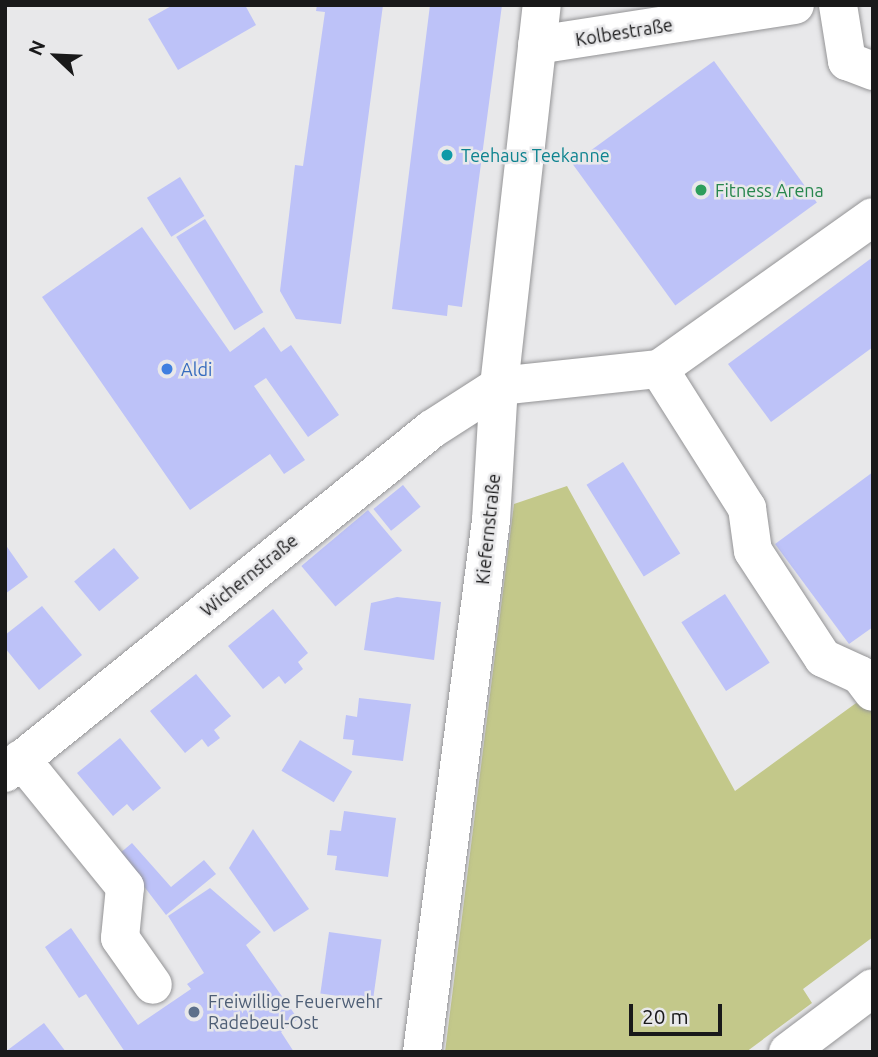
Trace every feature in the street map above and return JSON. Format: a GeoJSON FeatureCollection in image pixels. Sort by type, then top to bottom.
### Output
{"type":"FeatureCollection","features":[{"type":"Feature","properties":{"kind":"street","name":"Kiefernstraße"},"geometry":{"type":"LineString","coordinates":[[422,1052],[491,520],[499,386],[542,5]]}},
{"type":"Feature","properties":{"kind":"street","name":"Kolbestraße"},"geometry":{"type":"LineString","coordinates":[[537,45],[795,5]]}},
{"type":"Feature","properties":{"kind":"street"},"geometry":{"type":"LineString","coordinates":[[838,5],[847,61],[873,71]]}},
{"type":"Feature","properties":{"kind":"street"},"geometry":{"type":"LineString","coordinates":[[499,386],[659,369],[873,217]]}},
{"type":"Feature","properties":{"kind":"street"},"geometry":{"type":"LineString","coordinates":[[659,369],[747,508],[753,551],[823,658],[869,677]]}},
{"type":"Feature","properties":{"kind":"street","name":"Wichernstraße"},"geometry":{"type":"LineString","coordinates":[[13,766],[432,429],[499,386]]}},
{"type":"Feature","properties":{"kind":"street"},"geometry":{"type":"LineString","coordinates":[[13,766],[125,887],[120,938],[153,985]]}},
{"type":"Feature","properties":{"kind":"street"},"geometry":{"type":"LineString","coordinates":[[788,1052],[873,988]]}},
{"type":"Feature","properties":{"kind":"green space"},"geometry":{"type":"Polygon","coordinates":[[[567,486],[735,791],[863,698],[873,712],[873,937],[803,989],[812,1003],[746,1052],[445,1052],[514,504],[567,486]]]}},
{"type":"Feature","properties":{"kind":"building"},"geometry":{"type":"Polygon","coordinates":[[[173,5],[245,5],[256,25],[178,70],[148,19],[173,5]]]}},
{"type":"Feature","properties":{"kind":"building"},"geometry":{"type":"Polygon","coordinates":[[[317,5],[383,5],[341,324],[296,319],[280,291],[295,165],[303,166],[325,12],[316,11],[317,5]]]}},
{"type":"Feature","properties":{"kind":"building","name":"Teehaus Teekanne"},"geometry":{"type":"Polygon","coordinates":[[[430,5],[502,5],[462,307],[448,305],[447,316],[392,309],[430,5]]]}},
{"type":"Feature","properties":{"kind":"building","name":"Fitness Arena"},"geometry":{"type":"Polygon","coordinates":[[[714,61],[817,203],[675,305],[572,164],[714,61]]]}},
{"type":"Feature","properties":{"kind":"building"},"geometry":{"type":"Polygon","coordinates":[[[180,177],[204,216],[171,237],[147,198],[180,177]]]}},
{"type":"Feature","properties":{"kind":"building"},"geometry":{"type":"Polygon","coordinates":[[[205,219],[263,312],[234,330],[176,237],[205,219]]]}},
{"type":"Feature","properties":{"kind":"building","name":"Aldi"},"geometry":{"type":"Polygon","coordinates":[[[142,227],[230,352],[264,327],[281,352],[291,345],[339,415],[308,437],[266,378],[254,386],[305,460],[284,474],[270,454],[190,510],[42,297],[142,227]]]}},
{"type":"Feature","properties":{"kind":"building"},"geometry":{"type":"Polygon","coordinates":[[[873,257],[873,347],[771,422],[728,364],[873,257]]]}},
{"type":"Feature","properties":{"kind":"building"},"geometry":{"type":"Polygon","coordinates":[[[623,462],[680,554],[644,576],[587,485],[623,462]]]}},
{"type":"Feature","properties":{"kind":"building"},"geometry":{"type":"Polygon","coordinates":[[[873,472],[873,627],[849,644],[775,544],[873,472]]]}},
{"type":"Feature","properties":{"kind":"building"},"geometry":{"type":"Polygon","coordinates":[[[403,485],[421,507],[391,531],[373,509],[403,485]]]}},
{"type":"Feature","properties":{"kind":"building"},"geometry":{"type":"Polygon","coordinates":[[[368,510],[402,551],[335,607],[301,566],[368,510]]]}},
{"type":"Feature","properties":{"kind":"building"},"geometry":{"type":"Polygon","coordinates":[[[5,544],[28,577],[5,594],[5,544]]]}},
{"type":"Feature","properties":{"kind":"building"},"geometry":{"type":"Polygon","coordinates":[[[114,548],[139,578],[99,611],[74,581],[114,548]]]}},
{"type":"Feature","properties":{"kind":"building"},"geometry":{"type":"Polygon","coordinates":[[[725,594],[770,663],[726,691],[681,622],[725,594]]]}},
{"type":"Feature","properties":{"kind":"building"},"geometry":{"type":"Polygon","coordinates":[[[397,597],[441,602],[434,660],[364,650],[371,603],[397,597]]]}},
{"type":"Feature","properties":{"kind":"building"},"geometry":{"type":"Polygon","coordinates":[[[42,606],[82,655],[39,690],[5,648],[5,635],[42,606]]]}},
{"type":"Feature","properties":{"kind":"building"},"geometry":{"type":"Polygon","coordinates":[[[273,609],[308,653],[298,662],[303,669],[285,684],[279,676],[263,689],[228,646],[273,609]]]}},
{"type":"Feature","properties":{"kind":"building"},"geometry":{"type":"Polygon","coordinates":[[[196,674],[231,716],[214,730],[220,738],[208,747],[202,739],[185,753],[150,711],[196,674]]]}},
{"type":"Feature","properties":{"kind":"building"},"geometry":{"type":"Polygon","coordinates":[[[359,698],[411,704],[403,761],[352,755],[354,740],[343,739],[346,715],[357,717],[359,698]]]}},
{"type":"Feature","properties":{"kind":"building"},"geometry":{"type":"Polygon","coordinates":[[[120,738],[161,788],[133,811],[127,804],[113,816],[77,773],[120,738]]]}},
{"type":"Feature","properties":{"kind":"building"},"geometry":{"type":"Polygon","coordinates":[[[300,740],[352,771],[334,802],[281,771],[300,740]]]}},
{"type":"Feature","properties":{"kind":"building"},"geometry":{"type":"Polygon","coordinates":[[[344,811],[396,818],[388,877],[335,870],[337,856],[327,855],[330,830],[341,831],[344,811]]]}},
{"type":"Feature","properties":{"kind":"building"},"geometry":{"type":"Polygon","coordinates":[[[253,829],[309,909],[274,932],[229,868],[253,829]]]}},
{"type":"Feature","properties":{"kind":"building"},"geometry":{"type":"Polygon","coordinates":[[[132,843],[171,887],[204,860],[216,874],[166,915],[119,854],[132,843]]]}},
{"type":"Feature","properties":{"kind":"building"},"geometry":{"type":"Polygon","coordinates":[[[210,888],[261,932],[246,945],[298,1019],[281,1032],[294,1052],[125,1052],[86,994],[79,998],[45,947],[71,928],[138,1025],[191,989],[187,984],[204,973],[168,916],[210,888]]]}},
{"type":"Feature","properties":{"kind":"building"},"geometry":{"type":"Polygon","coordinates":[[[329,932],[381,939],[373,1001],[320,993],[329,932]]]}},
{"type":"Feature","properties":{"kind":"building"},"geometry":{"type":"Polygon","coordinates":[[[44,1023],[66,1052],[5,1052],[44,1023]]]}},
{"type":"Feature","properties":{"kind":"place","name":"Teehaus Teekanne"},"geometry":{"type":"Point","coordinates":[447,155]}},
{"type":"Feature","properties":{"kind":"place","name":"Fitness Arena"},"geometry":{"type":"Point","coordinates":[701,190]}},
{"type":"Feature","properties":{"kind":"place","name":"Aldi"},"geometry":{"type":"Point","coordinates":[167,369]}},
{"type":"Feature","properties":{"kind":"place","name":"Freiwillige Feuerwehr Radebeul-Ost"},"geometry":{"type":"Point","coordinates":[194,1012]}}]}
